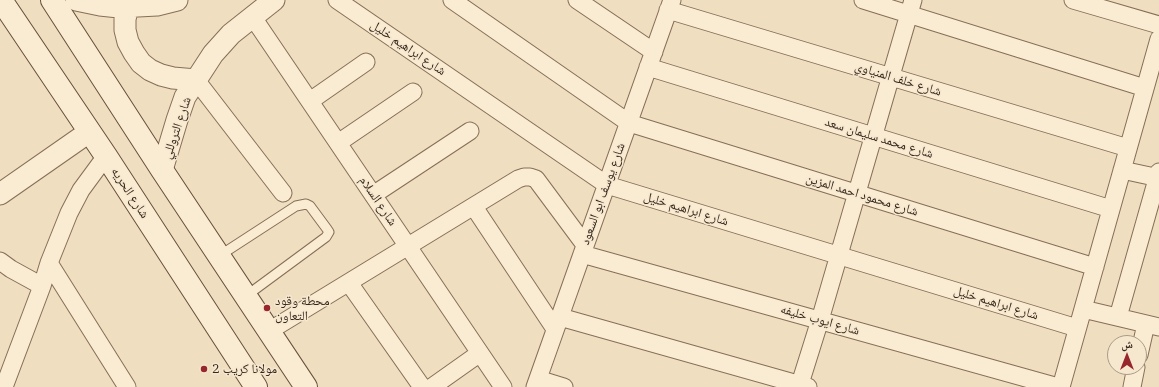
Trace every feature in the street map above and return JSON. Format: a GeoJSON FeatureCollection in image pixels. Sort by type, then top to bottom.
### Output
{"type":"FeatureCollection","features":[{"type":"Feature","properties":{"kind":"main road","name":"شارع الحريه"},"geometry":{"type":"LineString","coordinates":[[1,0],[106,156],[256,387]]}},
{"type":"Feature","properties":{"kind":"main road"},"geometry":{"type":"LineString","coordinates":[[52,0],[162,170],[306,387]]}},
{"type":"Feature","properties":{"kind":"street"},"geometry":{"type":"LineString","coordinates":[[76,0],[100,5],[128,7],[158,5],[177,0]]}},
{"type":"Feature","properties":{"kind":"street","name":"شارع التروللي"},"geometry":{"type":"LineString","coordinates":[[162,170],[177,120],[186,97],[213,54],[231,34],[274,0]]}},
{"type":"Feature","properties":{"kind":"street","name":"شارع ابراهيم خليل"},"geometry":{"type":"LineString","coordinates":[[337,0],[607,185],[1077,328]]}},
{"type":"Feature","properties":{"kind":"street","name":"شارع محمود احمد المزين"},"geometry":{"type":"LineString","coordinates":[[452,0],[628,123],[1094,267]]}},
{"type":"Feature","properties":{"kind":"street","name":"شارع محمد سليمان سعد"},"geometry":{"type":"LineString","coordinates":[[577,0],[651,59],[874,136],[1111,209]]}},
{"type":"Feature","properties":{"kind":"street"},"geometry":{"type":"LineString","coordinates":[[864,0],[911,7],[1145,88]]}},
{"type":"Feature","properties":{"kind":"street"},"geometry":{"type":"LineString","coordinates":[[1073,0],[1159,25]]}},
{"type":"Feature","properties":{"kind":"street","name":"شارع يوسف ابو السعود"},"geometry":{"type":"LineString","coordinates":[[536,383],[670,5]]}},
{"type":"Feature","properties":{"kind":"street","name":"شارع خلف المنياوي"},"geometry":{"type":"LineString","coordinates":[[670,5],[891,77],[1128,148]]}},
{"type":"Feature","properties":{"kind":"street"},"geometry":{"type":"LineString","coordinates":[[128,7],[126,18],[127,36],[134,53],[141,63],[150,70],[161,75],[173,78],[196,80],[283,193]]}},
{"type":"Feature","properties":{"kind":"street"},"geometry":{"type":"LineString","coordinates":[[474,207],[558,323],[803,386],[820,320],[911,7]]}},
{"type":"Feature","properties":{"kind":"street","name":"شارع السلام"},"geometry":{"type":"LineString","coordinates":[[252,16],[503,387]]}},
{"type":"Feature","properties":{"kind":"street"},"geometry":{"type":"LineString","coordinates":[[1060,387],[1145,88],[1158,49]]}},
{"type":"Feature","properties":{"kind":"street"},"geometry":{"type":"LineString","coordinates":[[310,101],[366,62]]}},
{"type":"Feature","properties":{"kind":"street"},"geometry":{"type":"LineString","coordinates":[[338,143],[413,92]]}},
{"type":"Feature","properties":{"kind":"street"},"geometry":{"type":"LineString","coordinates":[[374,195],[470,131]]}},
{"type":"Feature","properties":{"kind":"street"},"geometry":{"type":"LineString","coordinates":[[0,194],[90,132]]}},
{"type":"Feature","properties":{"kind":"street"},"geometry":{"type":"LineString","coordinates":[[9,384],[7,357],[42,286],[49,263],[66,220],[81,190],[106,156]]}},
{"type":"Feature","properties":{"kind":"street"},"geometry":{"type":"LineString","coordinates":[[1118,317],[1158,176],[1122,170]]}},
{"type":"Feature","properties":{"kind":"street"},"geometry":{"type":"LineString","coordinates":[[269,331],[409,247],[518,179],[530,177],[536,179],[584,250]]}},
{"type":"Feature","properties":{"kind":"street","name":"شارع ايوب خليفه"},"geometry":{"type":"LineString","coordinates":[[584,250],[820,320],[1060,387]]}},
{"type":"Feature","properties":{"kind":"street"},"geometry":{"type":"LineString","coordinates":[[0,261],[11,269],[42,286]]}},
{"type":"Feature","properties":{"kind":"street"},"geometry":{"type":"LineString","coordinates":[[49,263],[127,387]]}},
{"type":"Feature","properties":{"kind":"street"},"geometry":{"type":"LineString","coordinates":[[349,283],[422,387]]}},
{"type":"Feature","properties":{"kind":"street"},"geometry":{"type":"LineString","coordinates":[[1083,309],[1152,325],[1147,337]]}},
{"type":"Feature","properties":{"kind":"street"},"geometry":{"type":"LineString","coordinates":[[432,387],[480,353]]}},
{"type":"Feature","properties":{"kind":"street"},"geometry":{"type":"LineString","coordinates":[[1132,387],[1134,375]]}},
{"type":"Feature","properties":{"kind":"street"},"geometry":{"type":"LineString","coordinates":[[536,383],[564,387]]}},
{"type":"Feature","properties":{"kind":"lane"},"geometry":{"type":"LineString","coordinates":[[219,256],[296,206],[306,204],[310,206],[327,229],[329,232],[326,237],[246,296]]}},
{"type":"Feature","properties":{"kind":"place","name":"محطة وقود التعاون"},"geometry":{"type":"Point","coordinates":[267,308]}},
{"type":"Feature","properties":{"kind":"place","name":"مولانا كريب 2"},"geometry":{"type":"Point","coordinates":[204,369]}}]}
